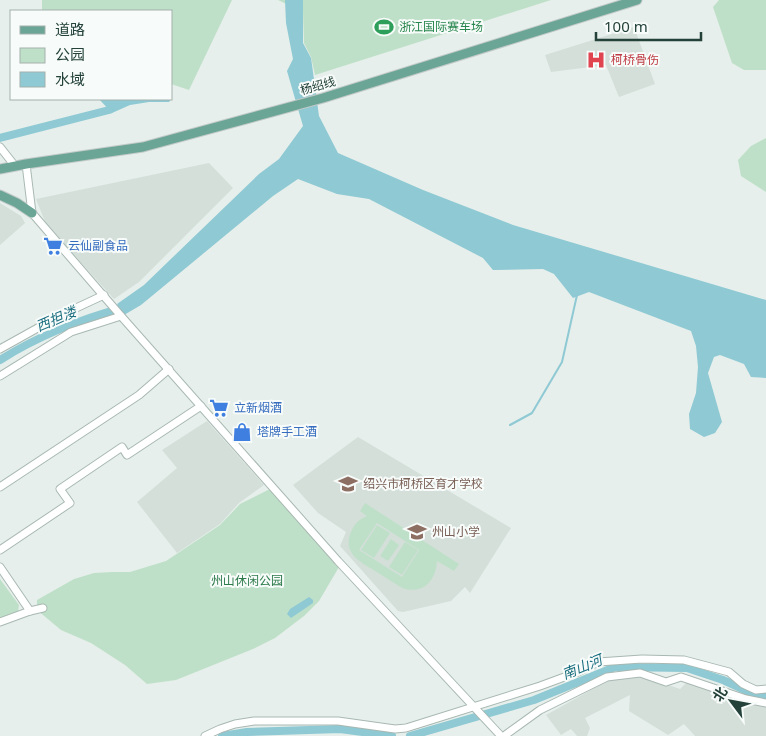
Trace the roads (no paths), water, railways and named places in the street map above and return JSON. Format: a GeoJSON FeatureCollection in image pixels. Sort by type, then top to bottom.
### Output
{"type":"FeatureCollection","features":[{"type":"Feature","properties":{"kind":"main road","name":"杨绍线"},"geometry":{"type":"LineString","coordinates":[[0,169],[143,147],[323,98],[637,0]]}},
{"type":"Feature","properties":{"kind":"main road"},"geometry":{"type":"LineString","coordinates":[[0,195],[32,213]]}},
{"type":"Feature","properties":{"kind":"street"},"geometry":{"type":"LineString","coordinates":[[0,147],[15,166]]}},
{"type":"Feature","properties":{"kind":"street"},"geometry":{"type":"LineString","coordinates":[[26,164],[32,213],[338,561],[502,736],[540,710],[607,677],[640,672],[666,682],[681,677],[746,699],[766,703]]}},
{"type":"Feature","properties":{"kind":"street"},"geometry":{"type":"LineString","coordinates":[[0,349],[61,315],[104,295]]}},
{"type":"Feature","properties":{"kind":"street"},"geometry":{"type":"LineString","coordinates":[[0,376],[71,332],[121,316]]}},
{"type":"Feature","properties":{"kind":"street"},"geometry":{"type":"LineString","coordinates":[[0,487],[139,395],[169,369]]}},
{"type":"Feature","properties":{"kind":"street"},"geometry":{"type":"LineString","coordinates":[[0,550],[70,504],[60,489],[122,448],[127,455],[201,406]]}},
{"type":"Feature","properties":{"kind":"street"},"geometry":{"type":"LineString","coordinates":[[0,567],[30,611]]}},
{"type":"Feature","properties":{"kind":"street"},"geometry":{"type":"LineString","coordinates":[[0,622],[44,608]]}},
{"type":"Feature","properties":{"kind":"street"},"geometry":{"type":"LineString","coordinates":[[640,672],[642,659]]}},
{"type":"Feature","properties":{"kind":"street"},"geometry":{"type":"LineString","coordinates":[[205,736],[234,724],[254,721],[338,721],[396,729],[406,728],[540,686],[578,672],[598,662],[642,659],[684,660],[729,672],[743,684],[756,690],[766,689]]}},
{"type":"Feature","properties":{"kind":"water"},"geometry":{"type":"Polygon","coordinates":[[[285,0],[303,0],[303,43],[311,58],[319,116],[338,153],[423,190],[513,225],[766,300],[766,378],[751,377],[744,364],[720,355],[714,357],[708,373],[722,422],[715,433],[704,437],[690,429],[689,414],[696,393],[698,367],[696,346],[691,331],[589,292],[573,298],[554,274],[543,269],[493,270],[483,258],[369,199],[337,194],[298,179],[273,196],[141,305],[124,315],[117,304],[144,285],[259,174],[279,159],[303,126],[287,71],[293,59],[286,23],[285,0]]]}},
{"type":"Feature","properties":{"kind":"water"},"geometry":{"type":"Polygon","coordinates":[[[100,100],[170,100],[169,102],[149,102],[130,105],[112,113],[100,100]]]}},
{"type":"Feature","properties":{"kind":"water"},"geometry":{"type":"Polygon","coordinates":[[[309,597],[313,600],[313,603],[291,618],[287,614],[290,609],[309,597]]]}},
{"type":"Feature","properties":{"kind":"waterway"},"geometry":{"type":"LineString","coordinates":[[0,138],[109,110]]}},
{"type":"Feature","properties":{"kind":"waterway"},"geometry":{"type":"LineString","coordinates":[[510,425],[532,413],[562,362],[577,295]]}},
{"type":"Feature","properties":{"kind":"waterway","name":"西担溇"},"geometry":{"type":"LineString","coordinates":[[0,360],[29,343],[60,329],[129,304]]}},
{"type":"Feature","properties":{"kind":"waterway","name":"南山河"},"geometry":{"type":"LineString","coordinates":[[410,736],[534,700],[615,667],[687,668],[723,680],[756,695],[766,696]]}},
{"type":"Feature","properties":{"kind":"waterway","name":"南山河"},"geometry":{"type":"LineString","coordinates":[[222,736],[247,732],[340,729],[392,736]]}},
{"type":"Feature","properties":{"kind":"place","name":"浙江国际赛车场"},"geometry":{"type":"Point","coordinates":[384,27]}},
{"type":"Feature","properties":{"kind":"place","name":"柯桥骨伤"},"geometry":{"type":"Point","coordinates":[596,60]}},
{"type":"Feature","properties":{"kind":"place","name":"云仙副食品"},"geometry":{"type":"Point","coordinates":[53,246]}},
{"type":"Feature","properties":{"kind":"place","name":"立新烟酒"},"geometry":{"type":"Point","coordinates":[219,408]}},
{"type":"Feature","properties":{"kind":"place","name":"塔牌手工酒"},"geometry":{"type":"Point","coordinates":[242,432]}},
{"type":"Feature","properties":{"kind":"place","name":"绍兴市柯桥区育才学校"},"geometry":{"type":"Point","coordinates":[348,484]}},
{"type":"Feature","properties":{"kind":"place","name":"州山小学"},"geometry":{"type":"Point","coordinates":[417,532]}},
{"type":"Feature","properties":{"kind":"park label","name":"州山休闲公园"},"geometry":{"type":"Point","coordinates":[247,581]}}]}
